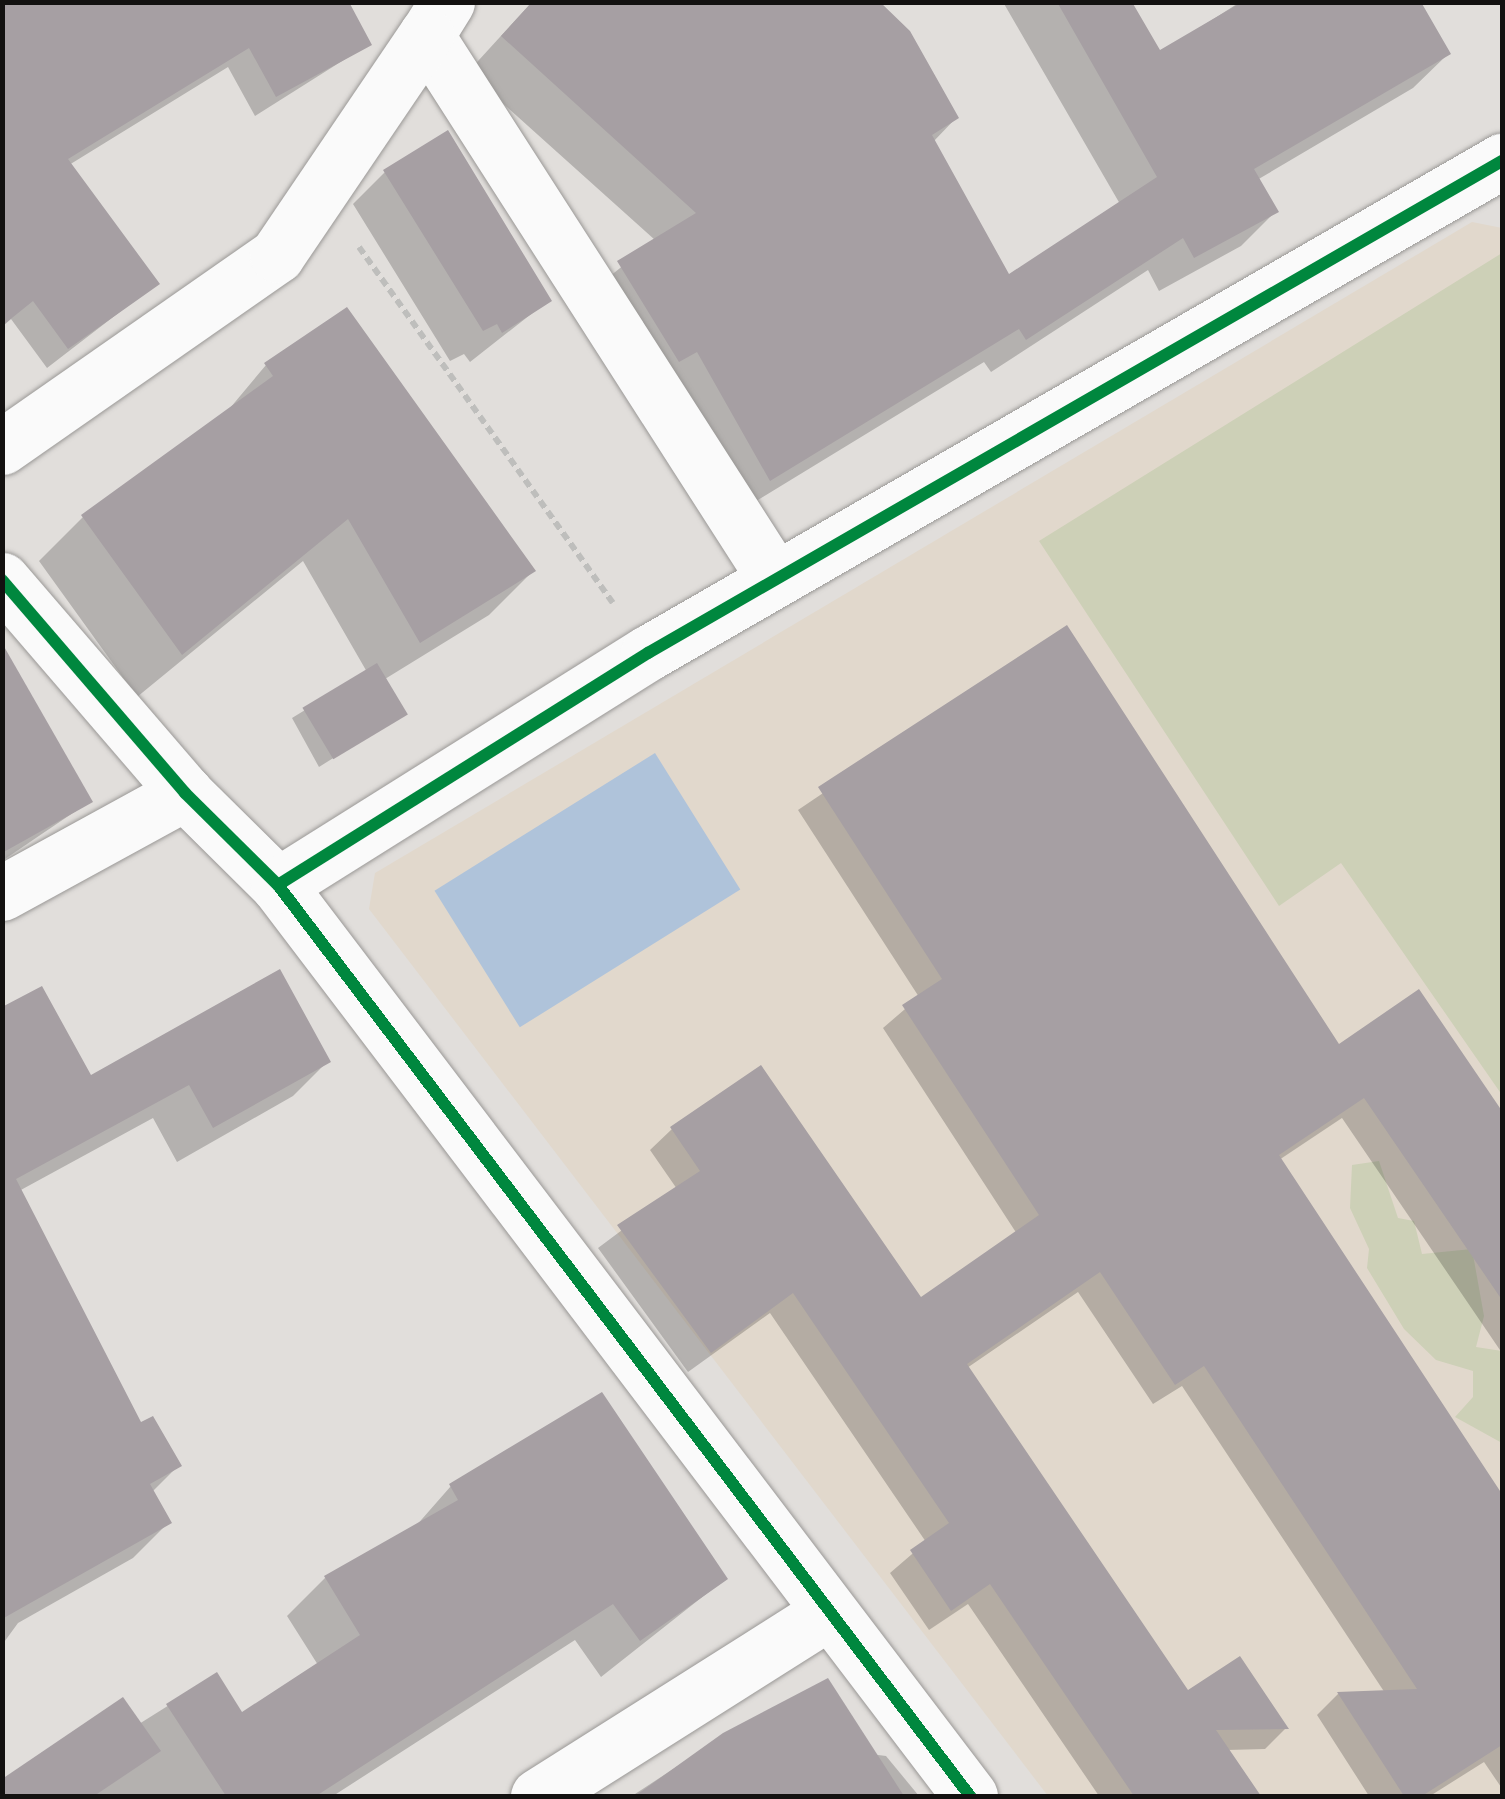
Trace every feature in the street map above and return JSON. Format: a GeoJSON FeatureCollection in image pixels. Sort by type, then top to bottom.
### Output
{"type":"FeatureCollection","features":[{"type":"Feature","properties":{"kind":"street"},"geometry":{"type":"LineString","coordinates":[[2,447],[278,255],[436,19],[776,579]]}},
{"type":"Feature","properties":{"kind":"street"},"geometry":{"type":"LineString","coordinates":[[278,885],[648,653],[1502,161]]}},
{"type":"Feature","properties":{"kind":"street"},"geometry":{"type":"LineString","coordinates":[[2,580],[185,794],[278,885],[827,1613],[970,1796]]}},
{"type":"Feature","properties":{"kind":"street"},"geometry":{"type":"LineString","coordinates":[[2,893],[185,794]]}},
{"type":"Feature","properties":{"kind":"street"},"geometry":{"type":"LineString","coordinates":[[538,1796],[827,1613]]}},
{"type":"Feature","properties":{"kind":"path"},"geometry":{"type":"LineString","coordinates":[[322,194],[648,653]]}},
{"type":"Feature","properties":{"kind":"shaded area"},"geometry":{"type":"Polygon","coordinates":[[[1472,222],[1502,228],[1502,1796],[1048,1796],[369,909],[375,873],[1472,222]]]}},
{"type":"Feature","properties":{"kind":"green space"},"geometry":{"type":"Polygon","coordinates":[[[1502,253],[1502,1095],[1341,863],[1279,906],[1039,541],[1502,253]]]}},
{"type":"Feature","properties":{"kind":"green space"},"geometry":{"type":"Polygon","coordinates":[[[1379,1161],[1398,1218],[1414,1221],[1422,1254],[1472,1249],[1484,1316],[1476,1347],[1502,1351],[1502,1443],[1455,1417],[1473,1397],[1473,1371],[1436,1360],[1404,1329],[1367,1268],[1369,1249],[1350,1208],[1352,1165],[1379,1161]]]}},
{"type":"Feature","properties":{"kind":"water"},"geometry":{"type":"Polygon","coordinates":[[[655,753],[740,890],[520,1027],[435,891],[655,753]]]}},
{"type":"Feature","properties":{"kind":"building"},"geometry":{"type":"Polygon","coordinates":[[[2,2],[349,2],[372,45],[276,97],[249,48],[68,159],[160,284],[68,349],[33,301],[2,326],[2,2]]]}},
{"type":"Feature","properties":{"kind":"building"},"geometry":{"type":"Polygon","coordinates":[[[532,2],[880,2],[910,31],[959,118],[932,135],[1009,274],[1157,177],[1057,2],[1132,2],[1160,50],[1242,2],[1421,2],[1451,54],[1254,169],[1279,212],[1194,258],[1183,238],[1026,340],[1019,329],[770,481],[697,352],[679,362],[617,261],[696,213],[501,36],[532,2]]]}},
{"type":"Feature","properties":{"kind":"building"},"geometry":{"type":"Polygon","coordinates":[[[448,130],[552,301],[502,333],[497,324],[483,331],[383,170],[448,130]]]}},
{"type":"Feature","properties":{"kind":"building"},"geometry":{"type":"Polygon","coordinates":[[[347,307],[536,571],[420,643],[348,519],[182,655],[81,515],[273,376],[264,363],[347,307]]]}},
{"type":"Feature","properties":{"kind":"building"},"geometry":{"type":"Polygon","coordinates":[[[1067,625],[1339,1044],[1419,989],[1502,1111],[1502,1300],[1364,1098],[1279,1155],[1502,1494],[1502,1745],[1422,1796],[1404,1796],[1337,1692],[1417,1689],[1204,1366],[1175,1385],[1100,1272],[967,1364],[1188,1690],[1240,1656],[1289,1729],[1216,1730],[1261,1796],[1134,1796],[990,1584],[951,1611],[910,1550],[949,1523],[793,1293],[711,1353],[617,1225],[700,1171],[670,1127],[761,1065],[921,1297],[1039,1215],[902,1005],[942,979],[818,787],[1067,625]]]}},
{"type":"Feature","properties":{"kind":"building"},"geometry":{"type":"Polygon","coordinates":[[[2,643],[93,802],[2,853],[2,643]]]}},
{"type":"Feature","properties":{"kind":"building"},"geometry":{"type":"Polygon","coordinates":[[[377,663],[408,714],[333,759],[302,708],[377,663]]]}},
{"type":"Feature","properties":{"kind":"building"},"geometry":{"type":"Polygon","coordinates":[[[280,969],[331,1062],[213,1128],[189,1085],[16,1179],[141,1422],[153,1416],[182,1466],[150,1484],[172,1523],[2,1619],[2,1007],[42,986],[91,1075],[280,969]]]}},
{"type":"Feature","properties":{"kind":"building"},"geometry":{"type":"Polygon","coordinates":[[[602,1392],[728,1579],[640,1641],[613,1604],[316,1796],[226,1796],[166,1704],[217,1672],[242,1712],[360,1635],[324,1576],[458,1500],[449,1484],[602,1392]]]}},
{"type":"Feature","properties":{"kind":"building"},"geometry":{"type":"Polygon","coordinates":[[[828,1678],[904,1796],[635,1796],[723,1733],[828,1678]]]}},
{"type":"Feature","properties":{"kind":"building"},"geometry":{"type":"Polygon","coordinates":[[[123,1697],[161,1751],[94,1796],[2,1796],[2,1779],[123,1697]]]}},
{"type":"Feature","properties":{"kind":"cycle path"},"geometry":{"type":"LineString","coordinates":[[278,885],[648,653],[1502,161]]}},
{"type":"Feature","properties":{"kind":"cycle path"},"geometry":{"type":"LineString","coordinates":[[2,580],[185,793],[278,885],[970,1796]]}}]}
